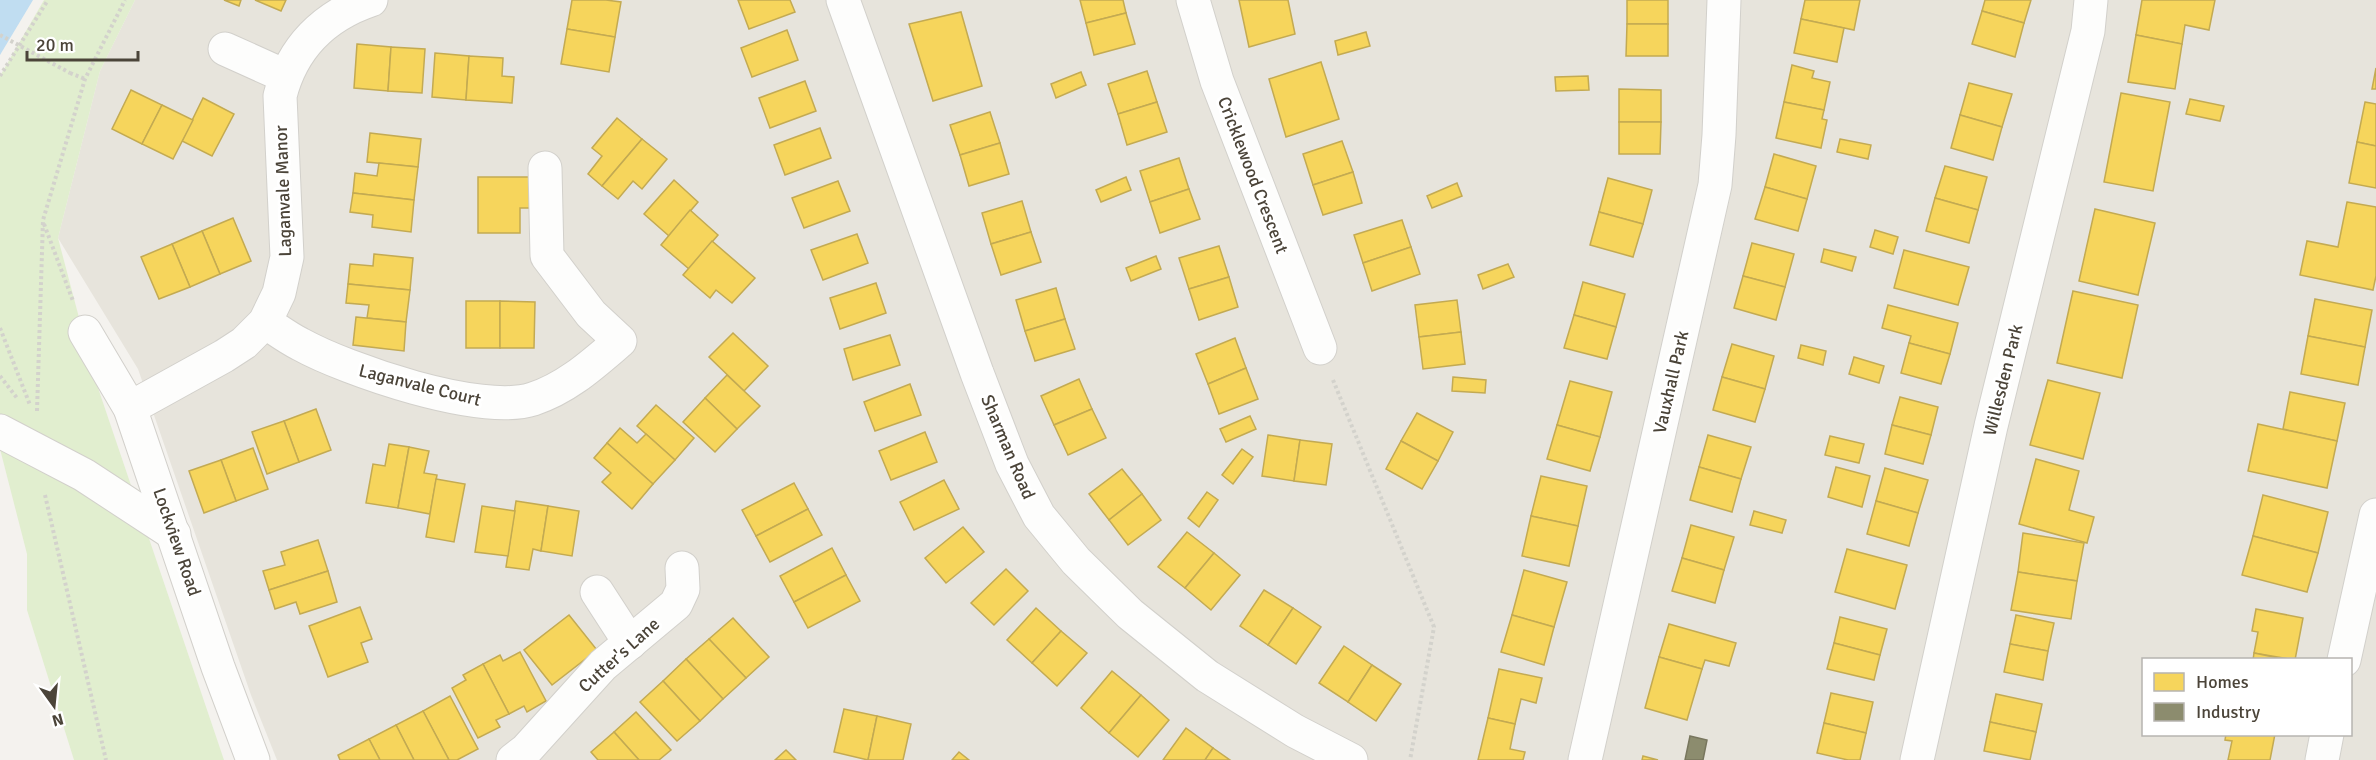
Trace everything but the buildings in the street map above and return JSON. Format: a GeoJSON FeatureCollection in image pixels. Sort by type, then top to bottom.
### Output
{"type":"FeatureCollection","features":[{"type":"Feature","properties":{"kind":"street","name":"Laganvale Manor"},"geometry":{"type":"LineString","coordinates":[[130,408],[224,356],[244,343],[265,322],[279,293],[287,256],[280,96],[285,76],[305,43],[327,24],[355,5],[370,0]]}},
{"type":"Feature","properties":{"kind":"street","name":"Sharman Road"},"geometry":{"type":"LineString","coordinates":[[843,0],[977,373],[1012,464],[1038,516],[1076,561],[1130,614],[1207,676],[1295,731],[1351,760]]}},
{"type":"Feature","properties":{"kind":"street","name":"Cricklewood Crescent"},"geometry":{"type":"LineString","coordinates":[[1193,0],[1217,81],[1320,348]]}},
{"type":"Feature","properties":{"kind":"street","name":"Vauxhall Park"},"geometry":{"type":"LineString","coordinates":[[1585,760],[1715,185],[1724,0]]}},
{"type":"Feature","properties":{"kind":"street","name":"Willesden Park"},"geometry":{"type":"LineString","coordinates":[[1917,760],[1991,426],[2088,31],[2091,0]]}},
{"type":"Feature","properties":{"kind":"street"},"geometry":{"type":"LineString","coordinates":[[225,49],[285,76]]}},
{"type":"Feature","properties":{"kind":"street","name":"Laganvale Court"},"geometry":{"type":"LineString","coordinates":[[265,322],[299,344],[344,365],[401,384],[454,396],[493,403],[531,400],[565,385],[620,340],[591,314],[547,256],[545,168]]}},
{"type":"Feature","properties":{"kind":"street","name":"Lockview Road"},"geometry":{"type":"LineString","coordinates":[[85,332],[130,408],[218,667],[253,760]]}},
{"type":"Feature","properties":{"kind":"street"},"geometry":{"type":"LineString","coordinates":[[0,431],[35,435],[84,475],[174,534]]}},
{"type":"Feature","properties":{"kind":"street"},"geometry":{"type":"LineString","coordinates":[[2344,658],[2376,515]]}},
{"type":"Feature","properties":{"kind":"street","name":"Cutter's Lane"},"geometry":{"type":"LineString","coordinates":[[513,760],[526,750],[603,665],[676,604],[683,589],[682,568]]}},
{"type":"Feature","properties":{"kind":"street"},"geometry":{"type":"LineString","coordinates":[[597,592],[630,643]]}},
{"type":"Feature","properties":{"kind":"street"},"geometry":{"type":"LineString","coordinates":[[2322,760],[2327,736]]}},
{"type":"Feature","properties":{"kind":"path"},"geometry":{"type":"LineString","coordinates":[[0,76],[48,0]]}},
{"type":"Feature","properties":{"kind":"path"},"geometry":{"type":"LineString","coordinates":[[35,435],[43,220],[85,79],[125,0]]}},
{"type":"Feature","properties":{"kind":"path"},"geometry":{"type":"LineString","coordinates":[[0,35],[85,79]]}},
{"type":"Feature","properties":{"kind":"path"},"geometry":{"type":"LineString","coordinates":[[43,220],[85,332]]}},
{"type":"Feature","properties":{"kind":"path"},"geometry":{"type":"LineString","coordinates":[[0,328],[35,435],[106,760]]}},
{"type":"Feature","properties":{"kind":"path"},"geometry":{"type":"LineString","coordinates":[[1320,348],[1434,627],[1410,760]]}},
{"type":"Feature","properties":{"kind":"shaded area"},"geometry":{"type":"Polygon","coordinates":[[[135,0],[2376,0],[2376,760],[277,760],[251,695],[138,369],[58,238],[100,71],[135,0]]]}},
{"type":"Feature","properties":{"kind":"green space"},"geometry":{"type":"Polygon","coordinates":[[[44,0],[135,0],[100,71],[58,238],[96,382],[224,760],[74,760],[27,610],[27,554],[0,449],[0,76],[44,0]]]}},
{"type":"Feature","properties":{"kind":"water"},"geometry":{"type":"Polygon","coordinates":[[[0,0],[33,0],[0,55],[0,0]]]}}]}
